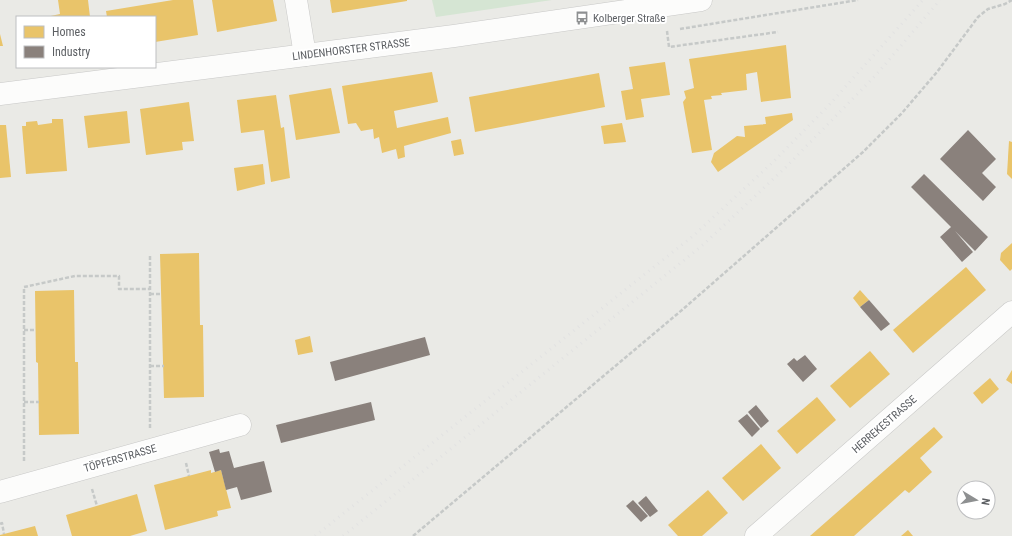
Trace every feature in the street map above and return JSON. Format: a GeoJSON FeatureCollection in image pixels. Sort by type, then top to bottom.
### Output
{"type":"FeatureCollection","features":[{"type":"Feature","properties":{"kind":"street"},"geometry":{"type":"LineString","coordinates":[[296,0],[304,55]]}},
{"type":"Feature","properties":{"kind":"street","name":"LINDENHORSTER STRASSE"},"geometry":{"type":"LineString","coordinates":[[0,94],[454,36],[701,0]]}},
{"type":"Feature","properties":{"kind":"street","name":"HERREKESTRASSE"},"geometry":{"type":"LineString","coordinates":[[756,536],[1012,312]]}},
{"type":"Feature","properties":{"kind":"street","name":"TÖPFERSTRASSE"},"geometry":{"type":"LineString","coordinates":[[0,492],[240,425]]}},
{"type":"Feature","properties":{"kind":"path"},"geometry":{"type":"LineString","coordinates":[[680,29],[858,0]]}},
{"type":"Feature","properties":{"kind":"path"},"geometry":{"type":"LineString","coordinates":[[413,536],[682,310],[863,152],[902,113],[938,72],[978,17],[988,9],[1005,4],[1012,0]]}},
{"type":"Feature","properties":{"kind":"path"},"geometry":{"type":"LineString","coordinates":[[667,31],[669,47],[778,32]]}},
{"type":"Feature","properties":{"kind":"path"},"geometry":{"type":"LineString","coordinates":[[150,255],[150,450]]}},
{"type":"Feature","properties":{"kind":"path"},"geometry":{"type":"LineString","coordinates":[[24,485],[24,288],[75,276],[119,276],[119,289],[150,289]]}},
{"type":"Feature","properties":{"kind":"path"},"geometry":{"type":"LineString","coordinates":[[150,294],[160,294]]}},
{"type":"Feature","properties":{"kind":"path"},"geometry":{"type":"LineString","coordinates":[[24,330],[36,330]]}},
{"type":"Feature","properties":{"kind":"path"},"geometry":{"type":"LineString","coordinates":[[150,366],[164,366]]}},
{"type":"Feature","properties":{"kind":"path"},"geometry":{"type":"LineString","coordinates":[[24,402],[39,402]]}},
{"type":"Feature","properties":{"kind":"path"},"geometry":{"type":"LineString","coordinates":[[187,468],[189,476]]}},
{"type":"Feature","properties":{"kind":"path"},"geometry":{"type":"LineString","coordinates":[[0,524],[2,523],[4,534]]}},
{"type":"Feature","properties":{"kind":"green space"},"geometry":{"type":"Polygon","coordinates":[[[432,0],[552,0],[436,17],[432,0]]]}},
{"type":"Feature","properties":{"kind":"building: Homes"},"geometry":{"type":"Polygon","coordinates":[[[58,0],[88,0],[90,16],[51,16],[60,14],[58,0]]]}},
{"type":"Feature","properties":{"kind":"building: Homes"},"geometry":{"type":"Polygon","coordinates":[[[173,0],[193,0],[198,35],[156,42],[156,16],[107,16],[106,11],[173,0]]]}},
{"type":"Feature","properties":{"kind":"building: Homes"},"geometry":{"type":"Polygon","coordinates":[[[212,0],[273,0],[277,21],[217,32],[212,0]]]}},
{"type":"Feature","properties":{"kind":"building: Homes"},"geometry":{"type":"Polygon","coordinates":[[[330,0],[407,0],[407,1],[332,13],[330,0]]]}},
{"type":"Feature","properties":{"kind":"building: Homes"},"geometry":{"type":"Polygon","coordinates":[[[0,34],[3,46],[0,46],[0,34]]]}},
{"type":"Feature","properties":{"kind":"building: Homes"},"geometry":{"type":"Polygon","coordinates":[[[786,45],[791,98],[761,102],[757,72],[746,74],[747,90],[721,93],[722,95],[711,96],[712,99],[704,100],[712,150],[692,153],[683,102],[686,98],[684,91],[694,88],[689,59],[786,45]]]}},
{"type":"Feature","properties":{"kind":"building: Homes"},"geometry":{"type":"Polygon","coordinates":[[[665,62],[670,95],[641,99],[644,117],[626,120],[621,91],[633,89],[629,67],[665,62]]]}},
{"type":"Feature","properties":{"kind":"building: Homes"},"geometry":{"type":"Polygon","coordinates":[[[432,72],[438,102],[394,111],[397,128],[448,117],[451,133],[404,146],[405,157],[398,159],[396,149],[382,153],[379,137],[374,139],[373,129],[361,131],[356,123],[348,124],[342,86],[432,72]]]}},
{"type":"Feature","properties":{"kind":"building: Homes"},"geometry":{"type":"Polygon","coordinates":[[[599,73],[605,107],[475,132],[469,97],[599,73]]]}},
{"type":"Feature","properties":{"kind":"building: Homes"},"geometry":{"type":"Polygon","coordinates":[[[331,88],[340,133],[296,140],[289,95],[331,88]]]}},
{"type":"Feature","properties":{"kind":"building: Homes"},"geometry":{"type":"Polygon","coordinates":[[[276,95],[281,128],[284,127],[290,178],[271,182],[264,130],[241,133],[237,100],[276,95]]]}},
{"type":"Feature","properties":{"kind":"building: Homes"},"geometry":{"type":"Polygon","coordinates":[[[189,102],[194,141],[182,142],[183,150],[146,155],[140,109],[189,102]]]}},
{"type":"Feature","properties":{"kind":"building: Homes"},"geometry":{"type":"Polygon","coordinates":[[[127,111],[130,143],[88,148],[84,116],[127,111]]]}},
{"type":"Feature","properties":{"kind":"building: Homes"},"geometry":{"type":"Polygon","coordinates":[[[792,113],[793,120],[718,172],[711,162],[714,153],[737,136],[745,137],[744,126],[766,124],[765,117],[792,113]]]}},
{"type":"Feature","properties":{"kind":"building: Homes"},"geometry":{"type":"Polygon","coordinates":[[[52,119],[63,119],[67,171],[26,174],[22,126],[26,126],[26,122],[37,121],[38,125],[52,123],[52,119]]]}},
{"type":"Feature","properties":{"kind":"building: Homes"},"geometry":{"type":"Polygon","coordinates":[[[622,123],[626,142],[604,144],[601,126],[622,123]]]}},
{"type":"Feature","properties":{"kind":"building: Homes"},"geometry":{"type":"Polygon","coordinates":[[[0,125],[6,125],[11,177],[0,178],[0,125]]]}},
{"type":"Feature","properties":{"kind":"building: Homes"},"geometry":{"type":"Polygon","coordinates":[[[461,139],[464,154],[454,156],[451,141],[461,139]]]}},
{"type":"Feature","properties":{"kind":"building: Homes"},"geometry":{"type":"Polygon","coordinates":[[[1009,141],[1012,142],[1012,179],[1007,174],[1009,141]]]}},
{"type":"Feature","properties":{"kind":"building: Homes"},"geometry":{"type":"Polygon","coordinates":[[[263,164],[265,184],[237,191],[234,168],[263,164]]]}},
{"type":"Feature","properties":{"kind":"building: Homes"},"geometry":{"type":"Polygon","coordinates":[[[1012,243],[1012,269],[1010,271],[1000,260],[1001,253],[1012,243]]]}},
{"type":"Feature","properties":{"kind":"building: Homes"},"geometry":{"type":"Polygon","coordinates":[[[199,253],[200,325],[203,325],[204,397],[164,398],[160,254],[199,253]]]}},
{"type":"Feature","properties":{"kind":"building: Homes"},"geometry":{"type":"Polygon","coordinates":[[[966,267],[986,290],[913,353],[893,330],[966,267]]]}},
{"type":"Feature","properties":{"kind":"building: Homes"},"geometry":{"type":"Polygon","coordinates":[[[74,290],[75,362],[78,362],[79,434],[39,435],[35,291],[74,290]]]}},
{"type":"Feature","properties":{"kind":"building: Homes"},"geometry":{"type":"Polygon","coordinates":[[[860,290],[869,300],[860,307],[853,298],[860,290]]]}},
{"type":"Feature","properties":{"kind":"building: Homes"},"geometry":{"type":"Polygon","coordinates":[[[310,336],[313,352],[298,355],[295,340],[310,336]]]}},
{"type":"Feature","properties":{"kind":"building: Homes"},"geometry":{"type":"Polygon","coordinates":[[[870,351],[890,374],[850,408],[830,386],[870,351]]]}},
{"type":"Feature","properties":{"kind":"building: Homes"},"geometry":{"type":"Polygon","coordinates":[[[1012,370],[1012,384],[1006,380],[1012,370]]]}},
{"type":"Feature","properties":{"kind":"building: Homes"},"geometry":{"type":"Polygon","coordinates":[[[990,378],[999,389],[982,404],[973,393],[990,378]]]}},
{"type":"Feature","properties":{"kind":"building: Homes"},"geometry":{"type":"Polygon","coordinates":[[[817,397],[836,420],[797,454],[777,431],[817,397]]]}},
{"type":"Feature","properties":{"kind":"building: Homes"},"geometry":{"type":"Polygon","coordinates":[[[934,427],[943,437],[920,458],[932,472],[909,493],[905,490],[854,536],[810,536],[934,427]]]}},
{"type":"Feature","properties":{"kind":"building: Homes"},"geometry":{"type":"Polygon","coordinates":[[[761,444],[781,468],[743,501],[722,478],[761,444]]]}},
{"type":"Feature","properties":{"kind":"building: Homes"},"geometry":{"type":"Polygon","coordinates":[[[211,470],[211,473],[221,470],[231,508],[217,511],[218,516],[165,530],[154,485],[211,470]]]}},
{"type":"Feature","properties":{"kind":"building: Homes"},"geometry":{"type":"Polygon","coordinates":[[[708,490],[728,513],[702,536],[678,536],[668,525],[708,490]]]}},
{"type":"Feature","properties":{"kind":"building: Homes"},"geometry":{"type":"Polygon","coordinates":[[[137,494],[147,531],[130,536],[72,536],[66,515],[137,494]]]}},
{"type":"Feature","properties":{"kind":"building: Homes"},"geometry":{"type":"Polygon","coordinates":[[[35,526],[38,536],[0,536],[0,535],[35,526]]]}},
{"type":"Feature","properties":{"kind":"building: Homes"},"geometry":{"type":"Polygon","coordinates":[[[908,530],[913,536],[901,536],[908,530]]]}},
{"type":"Feature","properties":{"kind":"building: Industry"},"geometry":{"type":"Polygon","coordinates":[[[968,130],[996,159],[982,173],[996,187],[983,201],[940,159],[968,130]]]}},
{"type":"Feature","properties":{"kind":"building: Industry"},"geometry":{"type":"Polygon","coordinates":[[[924,174],[988,237],[975,251],[955,231],[973,252],[962,262],[940,237],[951,227],[911,187],[924,174]]]}},
{"type":"Feature","properties":{"kind":"building: Industry"},"geometry":{"type":"Polygon","coordinates":[[[869,300],[890,324],[881,331],[860,307],[869,300]]]}},
{"type":"Feature","properties":{"kind":"building: Industry"},"geometry":{"type":"Polygon","coordinates":[[[425,337],[430,355],[335,381],[330,362],[425,337]]]}},
{"type":"Feature","properties":{"kind":"building: Industry"},"geometry":{"type":"Polygon","coordinates":[[[805,355],[817,369],[803,382],[787,364],[794,358],[797,361],[805,355]]]}},
{"type":"Feature","properties":{"kind":"building: Industry"},"geometry":{"type":"Polygon","coordinates":[[[371,402],[375,420],[281,443],[276,425],[371,402]]]}},
{"type":"Feature","properties":{"kind":"building: Industry"},"geometry":{"type":"Polygon","coordinates":[[[756,405],[769,421],[761,428],[748,412],[756,405]]]}},
{"type":"Feature","properties":{"kind":"building: Industry"},"geometry":{"type":"Polygon","coordinates":[[[747,414],[760,429],[752,437],[738,421],[747,414]]]}},
{"type":"Feature","properties":{"kind":"building: Industry"},"geometry":{"type":"Polygon","coordinates":[[[219,449],[220,453],[229,451],[234,468],[264,461],[272,492],[241,500],[237,487],[226,490],[221,470],[215,472],[209,452],[219,449]]]}},
{"type":"Feature","properties":{"kind":"building: Industry"},"geometry":{"type":"Polygon","coordinates":[[[646,496],[658,511],[650,517],[638,503],[646,496]]]}},
{"type":"Feature","properties":{"kind":"building: Industry"},"geometry":{"type":"Polygon","coordinates":[[[633,500],[648,516],[641,522],[626,506],[633,500]]]}},
{"type":"Feature","properties":{"kind":"railway"},"geometry":{"type":"LineString","coordinates":[[315,536],[693,236],[773,162],[829,105],[923,0]]}},
{"type":"Feature","properties":{"kind":"railway"},"geometry":{"type":"LineString","coordinates":[[343,536],[704,244],[786,167],[876,75],[940,0]]}},
{"type":"Feature","properties":{"kind":"place","name":"Kolberger Straße"},"geometry":{"type":"Point","coordinates":[582,18]}}]}
